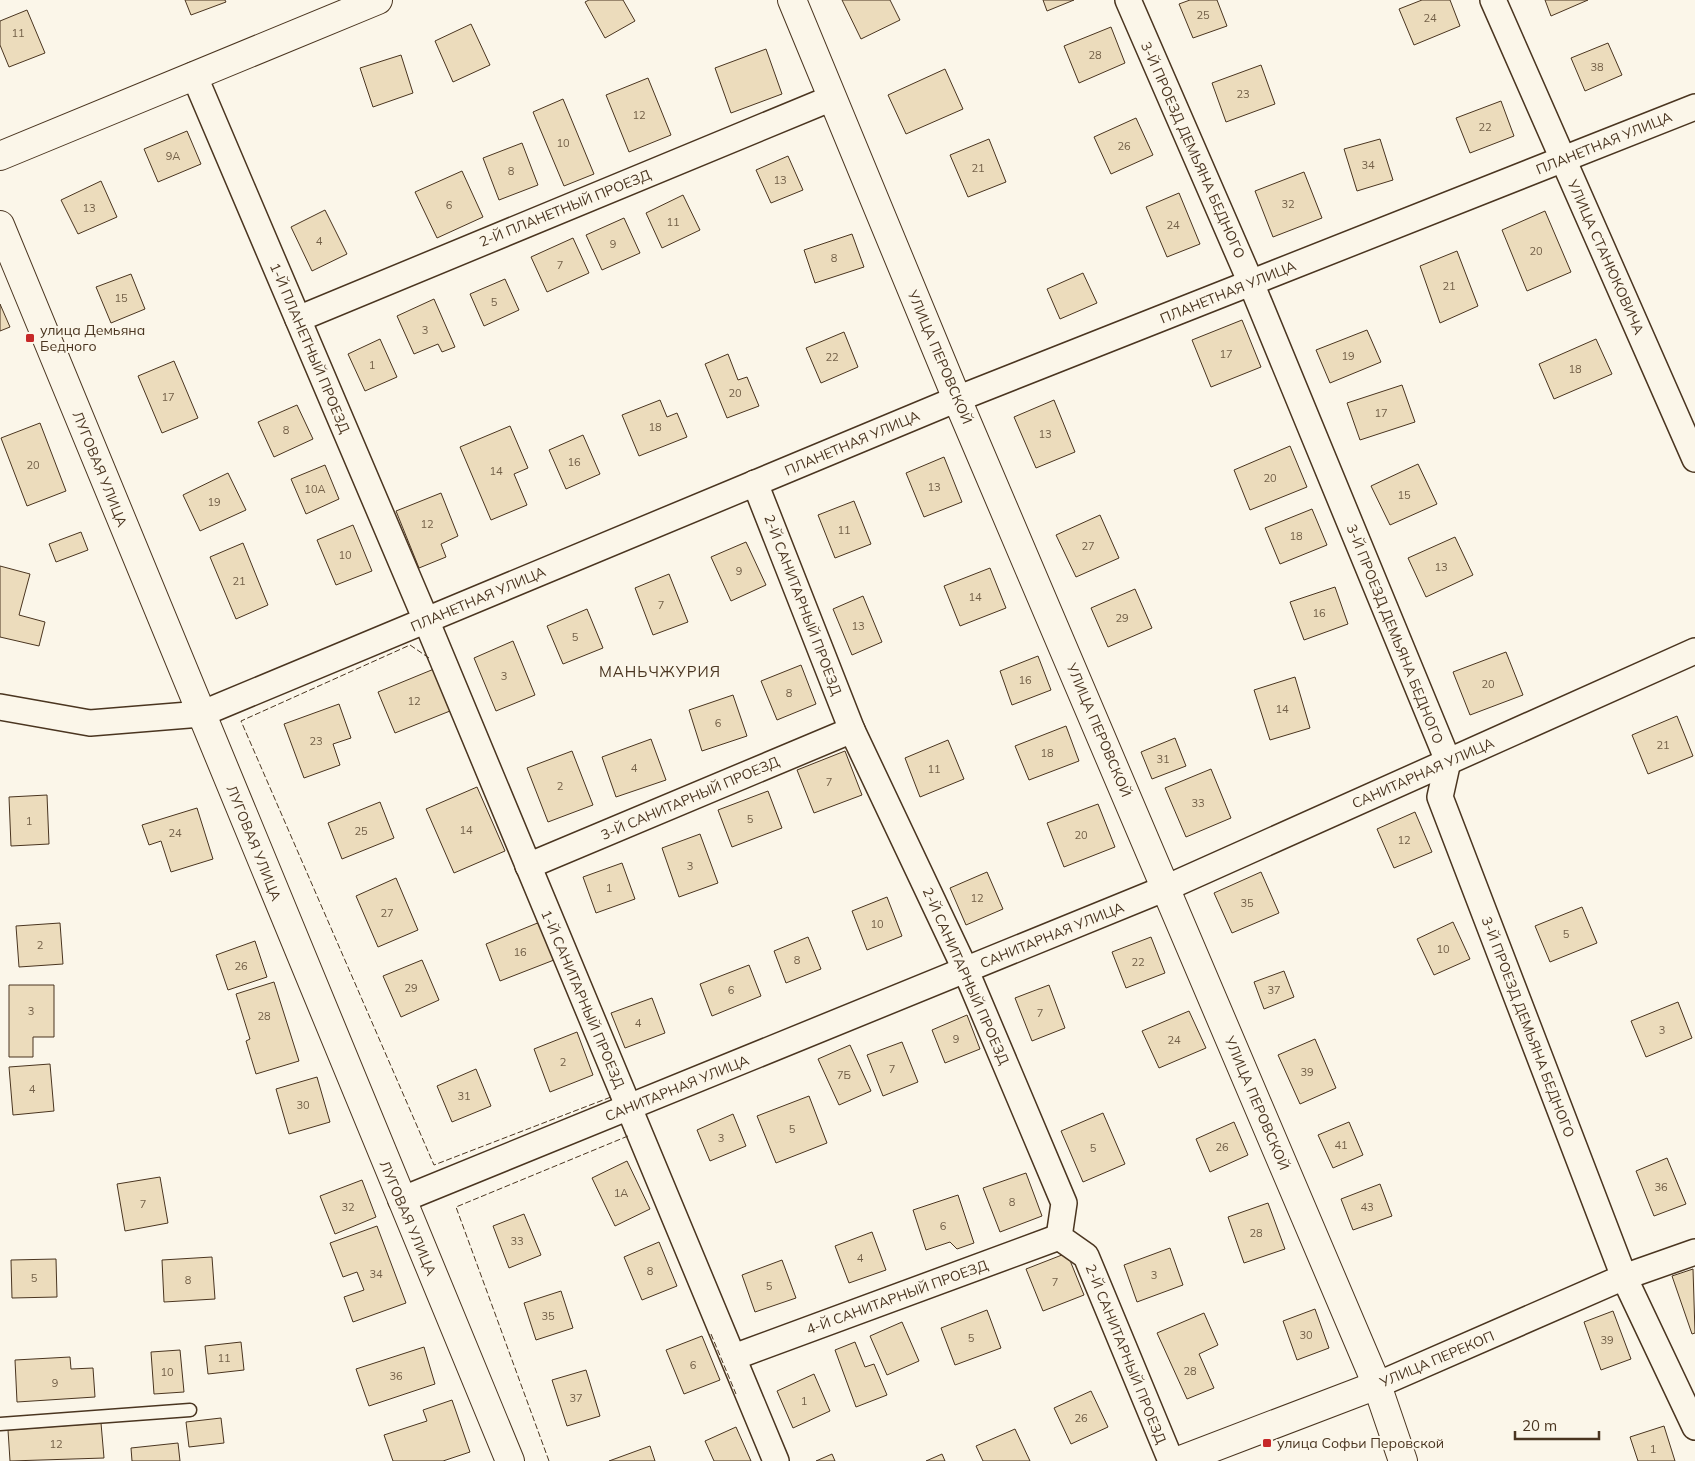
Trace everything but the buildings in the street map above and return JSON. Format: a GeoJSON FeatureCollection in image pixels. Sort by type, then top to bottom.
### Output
{"type":"FeatureCollection","features":[{"type":"Feature","properties":{"kind":"main road"},"geometry":{"type":"LineString","coordinates":[[0,156],[378,0]]}},
{"type":"Feature","properties":{"kind":"main road","name":"УЛИЦА ПЕРОВСКОЙ"},"geometry":{"type":"LineString","coordinates":[[792,0],[957,399],[1377,1385],[1403,1461]]}},
{"type":"Feature","properties":{"kind":"main road","name":"ЛУГОВАЯ УЛИЦА"},"geometry":{"type":"LineString","coordinates":[[0,225],[510,1461]]}},
{"type":"Feature","properties":{"kind":"main road","name":"УЛИЦА ПЕРЕКОП"},"geometry":{"type":"LineString","coordinates":[[1178,1461],[1377,1385]]}},
{"type":"Feature","properties":{"kind":"street","name":"3-Й ПРОЕЗД ДЕМЬЯНА БЕДНОГО"},"geometry":{"type":"LineString","coordinates":[[1128,0],[1251,282],[1448,762],[1440,798],[1624,1277],[1695,1427]]}},
{"type":"Feature","properties":{"kind":"street","name":"УЛИЦА СТАНЮКОВИЧА"},"geometry":{"type":"LineString","coordinates":[[1493,0],[1695,459]]}},
{"type":"Feature","properties":{"kind":"street","name":"1-Й ПЛАНЕТНЫЙ ПРОЕЗД"},"geometry":{"type":"LineString","coordinates":[[194,75],[426,620]]}},
{"type":"Feature","properties":{"kind":"street","name":"2-Й ПЛАНЕТНЫЙ ПРОЕЗД"},"geometry":{"type":"LineString","coordinates":[[298,319],[832,98]]}},
{"type":"Feature","properties":{"kind":"street","name":"ПЛАНЕТНАЯ УЛИЦА"},"geometry":{"type":"LineString","coordinates":[[0,708],[90,723],[201,714],[957,399],[1695,107]]}},
{"type":"Feature","properties":{"kind":"street","name":"2-Й САНИТАРНЫЙ ПРОЕЗД"},"geometry":{"type":"LineString","coordinates":[[755,483],[852,730],[966,971],[1064,1203],[1059,1237],[1086,1256],[1171,1461]]}},
{"type":"Feature","properties":{"kind":"street","name":"1-Й САНИТАРНЫЙ ПРОЕЗД"},"geometry":{"type":"LineString","coordinates":[[426,620],[776,1461]]}},
{"type":"Feature","properties":{"kind":"street","name":"САНИТАРНАЯ УЛИЦА"},"geometry":{"type":"LineString","coordinates":[[401,1200],[1166,888],[1695,651]]}},
{"type":"Feature","properties":{"kind":"street","name":"3-Й САНИТАРНЫЙ ПРОЕЗД"},"geometry":{"type":"LineString","coordinates":[[528,866],[852,730]]}},
{"type":"Feature","properties":{"kind":"street","name":"4-Й САНИТАРНЫЙ ПРОЕЗД"},"geometry":{"type":"LineString","coordinates":[[734,1357],[1059,1237]]}},
{"type":"Feature","properties":{"kind":"street","name":"УЛИЦА ПЕРЕКОП"},"geometry":{"type":"LineString","coordinates":[[1377,1385],[1624,1277],[1695,1252]]}},
{"type":"Feature","properties":{"kind":"lane"},"geometry":{"type":"LineString","coordinates":[[0,1424],[190,1410]]}},
{"type":"Feature","properties":{"kind":"fence"},"geometry":{"type":"LineString","coordinates":[[429,658],[410,645],[241,721],[434,1165],[611,1097],[610,1095]]}},
{"type":"Feature","properties":{"kind":"fence"},"geometry":{"type":"LineString","coordinates":[[549,1461],[456,1207],[628,1136],[629,1138]]}},
{"type":"Feature","properties":{"kind":"fence"},"geometry":{"type":"LineString","coordinates":[[711,1334],[736,1394]]}},
{"type":"Feature","properties":{"kind":"place","name":"улица Демьяна Бедного"},"geometry":{"type":"Point","coordinates":[30,338]}},
{"type":"Feature","properties":{"kind":"place","name":"улица Софьи Перовской"},"geometry":{"type":"Point","coordinates":[1267,1443]}},
{"type":"Feature","properties":{"kind":"district","name":"МАНЬЧЖУРИЯ"},"geometry":{"type":"Point","coordinates":[660,671]}}]}
